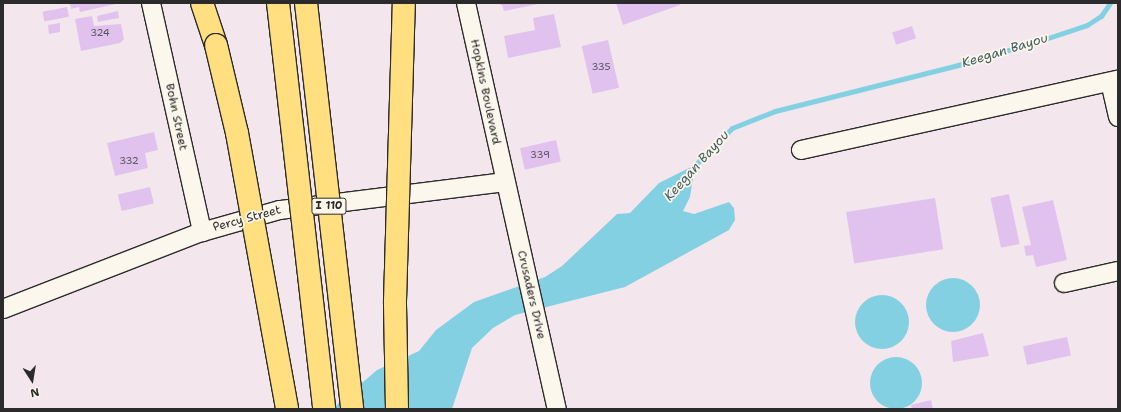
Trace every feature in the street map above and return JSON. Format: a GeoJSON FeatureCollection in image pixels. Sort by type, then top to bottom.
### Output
{"type":"FeatureCollection","features":[{"type":"Feature","properties":{"kind":"highway"},"geometry":{"type":"LineString","coordinates":[[202,3],[216,45],[237,133],[287,409]]}},
{"type":"Feature","properties":{"kind":"highway","name":"I 110"},"geometry":{"type":"LineString","coordinates":[[278,3],[324,409]]}},
{"type":"Feature","properties":{"kind":"highway","name":"I 110"},"geometry":{"type":"LineString","coordinates":[[306,3],[352,409]]}},
{"type":"Feature","properties":{"kind":"highway"},"geometry":{"type":"LineString","coordinates":[[397,409],[395,302],[404,3]]}},
{"type":"Feature","properties":{"kind":"street","name":"Bohn Street"},"geometry":{"type":"LineString","coordinates":[[151,3],[202,232]]}},
{"type":"Feature","properties":{"kind":"street","name":"Hopkins Boulevard"},"geometry":{"type":"LineString","coordinates":[[466,3],[504,182]]}},
{"type":"Feature","properties":{"kind":"street"},"geometry":{"type":"LineString","coordinates":[[801,150],[1114,81],[1118,117]]}},
{"type":"Feature","properties":{"kind":"street","name":"Percy Street"},"geometry":{"type":"LineString","coordinates":[[3,309],[202,232],[308,205],[504,182]]}},
{"type":"Feature","properties":{"kind":"street","name":"Crusaders Drive"},"geometry":{"type":"LineString","coordinates":[[504,182],[558,409]]}},
{"type":"Feature","properties":{"kind":"street"},"geometry":{"type":"LineString","coordinates":[[1064,283],[1118,271]]}},
{"type":"Feature","properties":{"kind":"water"},"geometry":{"type":"Polygon","coordinates":[[[695,165],[690,197],[683,211],[694,214],[729,202],[734,208],[735,220],[729,230],[625,287],[515,315],[493,328],[472,348],[452,409],[332,409],[377,370],[419,351],[436,330],[474,302],[545,277],[562,266],[617,214],[630,213],[659,183],[695,165]]]}},
{"type":"Feature","properties":{"kind":"water"},"geometry":{"type":"Polygon","coordinates":[[[953,278],[963,280],[972,286],[978,295],[980,305],[978,315],[972,324],[963,330],[953,332],[943,330],[934,324],[928,315],[926,305],[928,295],[934,286],[943,280],[953,278]]]}},
{"type":"Feature","properties":{"kind":"water"},"geometry":{"type":"Polygon","coordinates":[[[882,295],[892,297],[901,303],[907,312],[909,322],[907,332],[901,341],[892,347],[882,349],[872,347],[863,341],[857,332],[855,322],[857,312],[863,303],[872,297],[882,295]]]}},
{"type":"Feature","properties":{"kind":"water"},"geometry":{"type":"Polygon","coordinates":[[[891,357],[901,357],[910,361],[918,369],[922,378],[922,388],[918,397],[910,405],[901,409],[891,409],[882,405],[874,397],[870,388],[870,378],[874,369],[882,361],[891,357]]]}},
{"type":"Feature","properties":{"kind":"building"},"geometry":{"type":"Polygon","coordinates":[[[70,3],[116,4],[80,12],[79,7],[71,9],[70,3]]]}},
{"type":"Feature","properties":{"kind":"building"},"geometry":{"type":"Polygon","coordinates":[[[496,3],[538,4],[504,11],[502,5],[496,3]]]}},
{"type":"Feature","properties":{"kind":"building"},"geometry":{"type":"Polygon","coordinates":[[[616,3],[679,3],[680,5],[623,25],[616,3]]]}},
{"type":"Feature","properties":{"kind":"building"},"geometry":{"type":"Polygon","coordinates":[[[67,7],[69,17],[44,22],[42,12],[67,7]]]}},
{"type":"Feature","properties":{"kind":"building"},"geometry":{"type":"Polygon","coordinates":[[[118,11],[119,18],[98,22],[97,16],[118,11]]]}},
{"type":"Feature","properties":{"kind":"building"},"geometry":{"type":"Polygon","coordinates":[[[554,14],[561,47],[508,58],[504,36],[535,30],[533,18],[554,14]]]}},
{"type":"Feature","properties":{"kind":"building"},"geometry":{"type":"Polygon","coordinates":[[[92,16],[94,26],[121,24],[124,39],[120,43],[81,51],[75,19],[92,16]]]}},
{"type":"Feature","properties":{"kind":"building"},"geometry":{"type":"Polygon","coordinates":[[[60,23],[60,32],[49,34],[48,25],[60,23]]]}},
{"type":"Feature","properties":{"kind":"building"},"geometry":{"type":"Polygon","coordinates":[[[912,26],[916,38],[896,45],[892,32],[912,26]]]}},
{"type":"Feature","properties":{"kind":"building"},"geometry":{"type":"Polygon","coordinates":[[[608,40],[619,88],[593,94],[582,46],[608,40]]]}},
{"type":"Feature","properties":{"kind":"building"},"geometry":{"type":"Polygon","coordinates":[[[154,132],[158,150],[145,153],[148,168],[115,176],[107,143],[154,132]]]}},
{"type":"Feature","properties":{"kind":"building"},"geometry":{"type":"Polygon","coordinates":[[[556,140],[561,161],[525,170],[520,148],[556,140]]]}},
{"type":"Feature","properties":{"kind":"building"},"geometry":{"type":"Polygon","coordinates":[[[150,187],[154,204],[122,211],[118,194],[150,187]]]}},
{"type":"Feature","properties":{"kind":"building"},"geometry":{"type":"Polygon","coordinates":[[[1009,194],[1020,244],[1001,248],[990,198],[1009,194]]]}},
{"type":"Feature","properties":{"kind":"building"},"geometry":{"type":"Polygon","coordinates":[[[935,198],[943,249],[854,263],[846,212],[935,198]]]}},
{"type":"Feature","properties":{"kind":"building"},"geometry":{"type":"Polygon","coordinates":[[[1053,200],[1067,260],[1036,267],[1033,255],[1026,256],[1024,246],[1031,245],[1022,207],[1053,200]]]}},
{"type":"Feature","properties":{"kind":"building"},"geometry":{"type":"Polygon","coordinates":[[[983,333],[989,356],[953,362],[951,341],[983,333]]]}},
{"type":"Feature","properties":{"kind":"building"},"geometry":{"type":"Polygon","coordinates":[[[1067,337],[1071,356],[1027,365],[1023,346],[1067,337]]]}},
{"type":"Feature","properties":{"kind":"building"},"geometry":{"type":"Polygon","coordinates":[[[931,400],[933,409],[912,409],[911,405],[931,400]]]}},
{"type":"Feature","properties":{"kind":"waterway","name":"Keegan Bayou"},"geometry":{"type":"LineString","coordinates":[[695,165],[732,128],[775,111],[958,65],[1045,39],[1087,25],[1101,16],[1110,3]]}}]}
